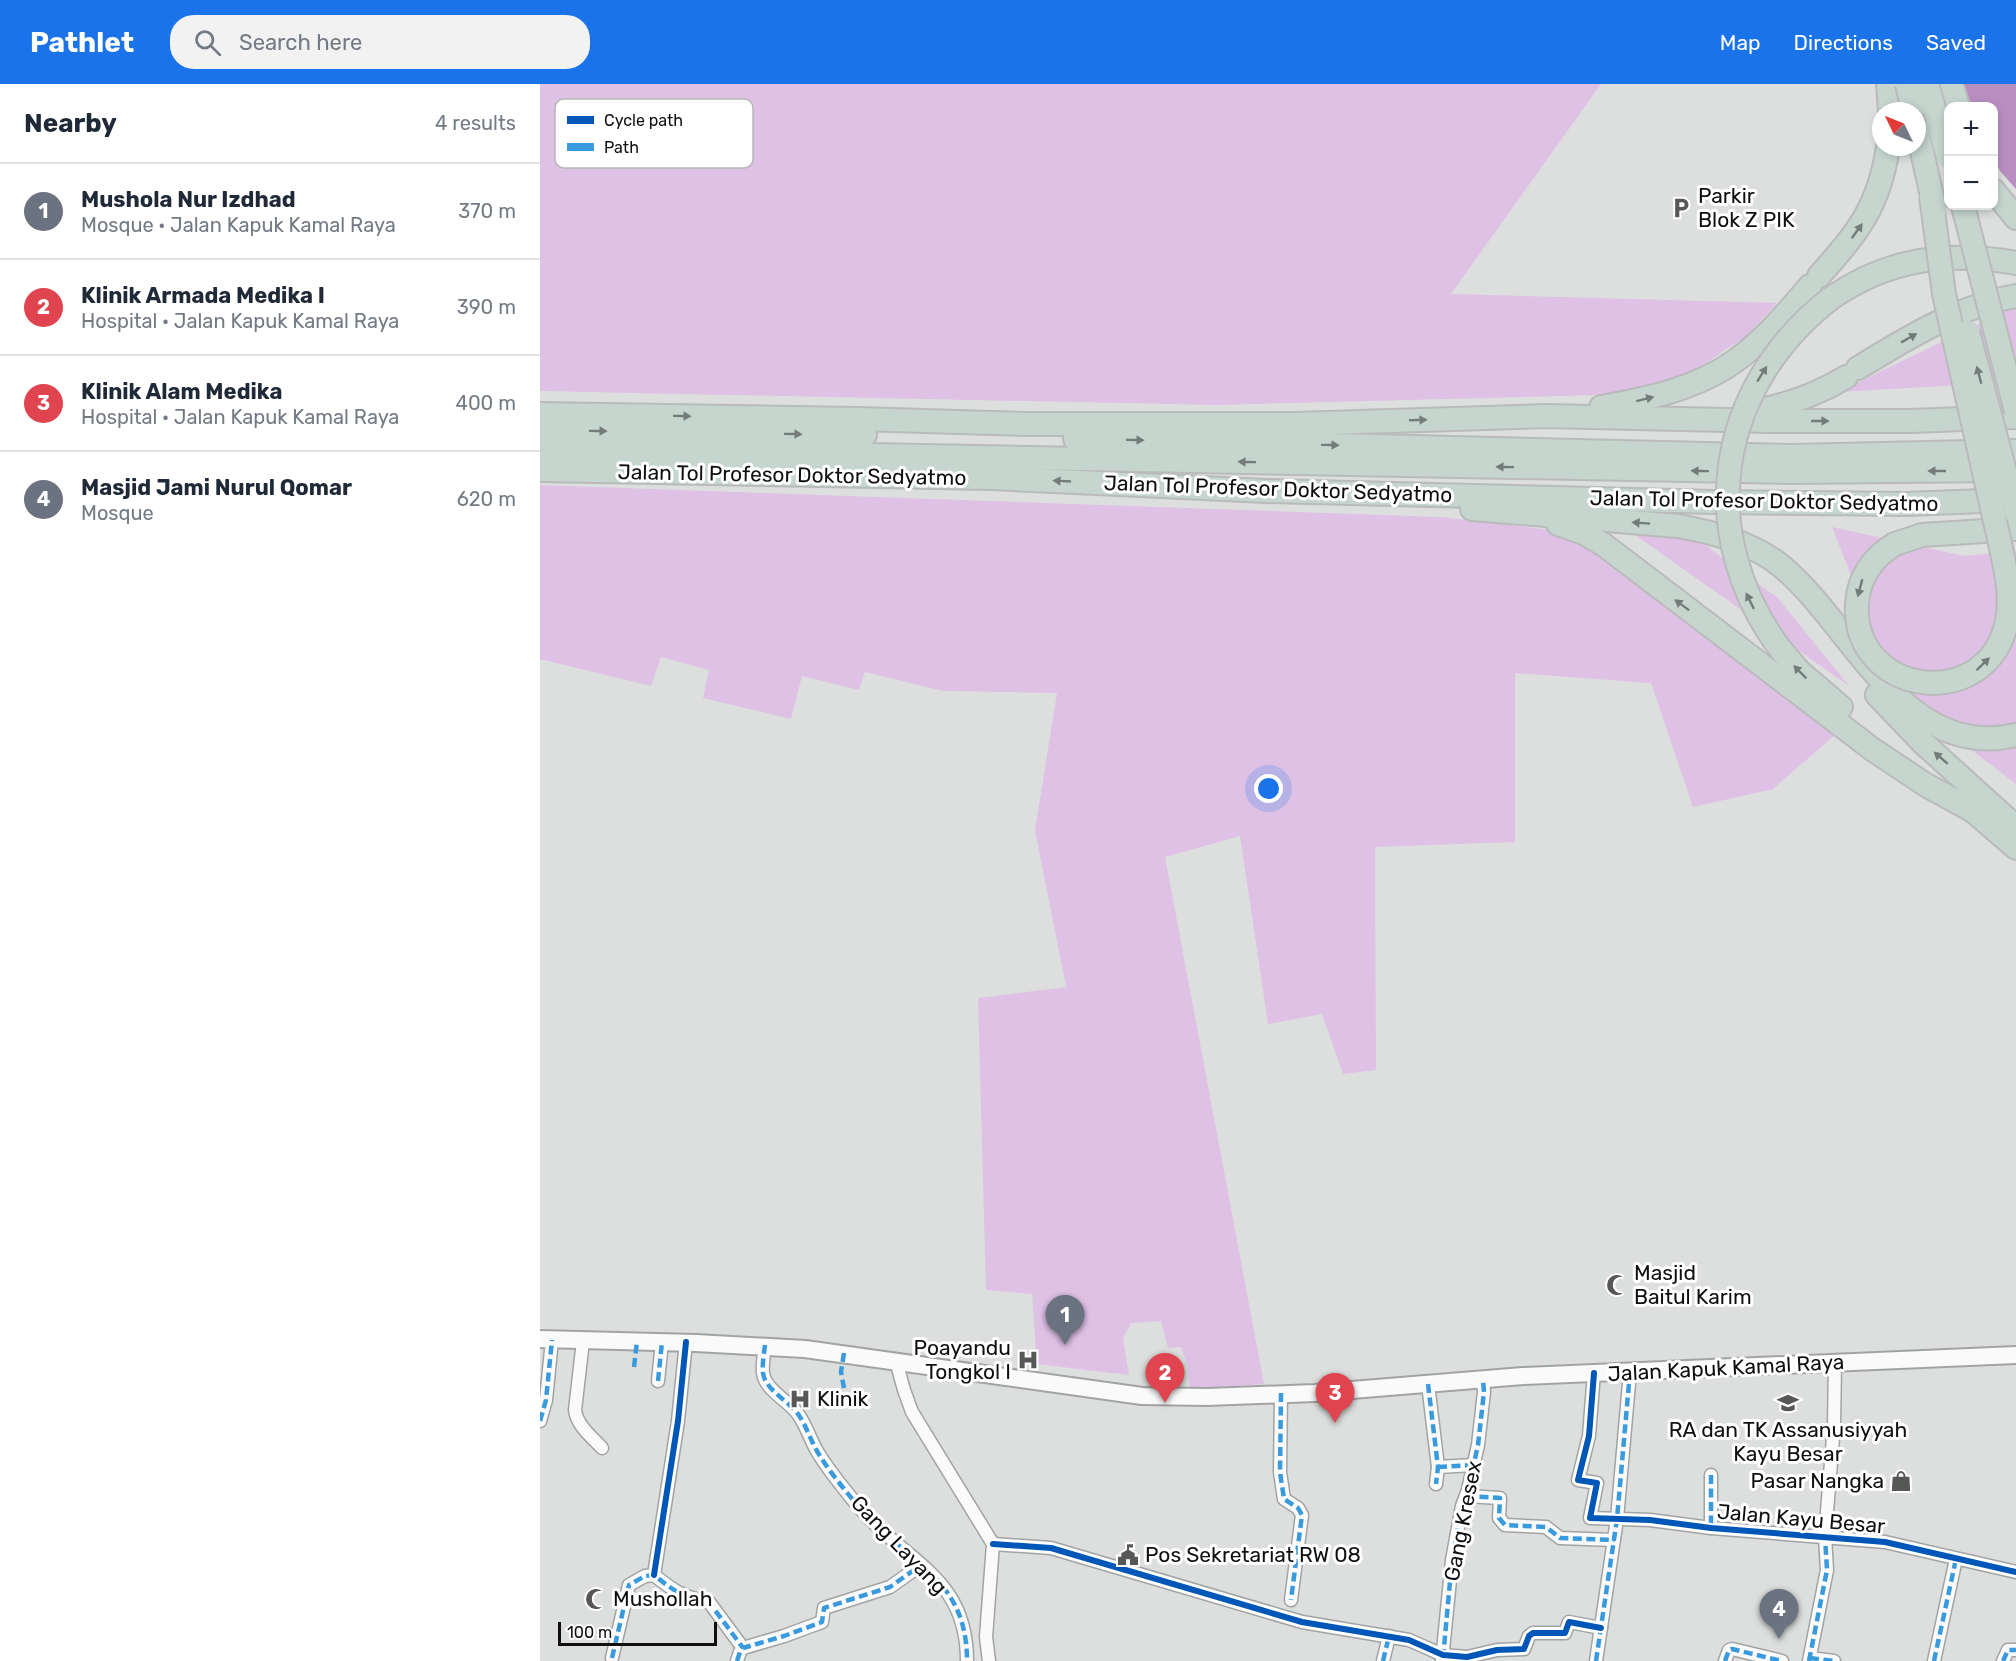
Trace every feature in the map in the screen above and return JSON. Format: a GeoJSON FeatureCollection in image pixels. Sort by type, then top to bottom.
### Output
{"type":"FeatureCollection","features":[{"type":"Feature","properties":{"kind":"highway"},"geometry":{"type":"LineString","coordinates":[[1888,84],[1889,102]]}},
{"type":"Feature","properties":{"kind":"highway"},"geometry":{"type":"LineString","coordinates":[[1907,84],[1911,102]]}},
{"type":"Feature","properties":{"kind":"highway"},"geometry":{"type":"LineString","coordinates":[[1927,84],[1948,156]]}},
{"type":"Feature","properties":{"kind":"highway"},"geometry":{"type":"LineString","coordinates":[[1951,84],[1957,102]]}},
{"type":"Feature","properties":{"kind":"highway"},"geometry":{"type":"LineString","coordinates":[[1546,416],[1652,397],[1708,376],[1734,361],[1766,335],[1853,237],[1870,211],[1879,189],[1886,156]]}},
{"type":"Feature","properties":{"kind":"highway"},"geometry":{"type":"LineString","coordinates":[[1923,156],[1931,196],[2016,513]]}},
{"type":"Feature","properties":{"kind":"highway"},"geometry":{"type":"LineString","coordinates":[[1931,196],[1944,294],[2001,548],[2008,585],[2008,614],[2001,640],[1987,662],[1974,672],[1957,680],[1941,684],[1917,682],[1885,667],[1867,646],[1858,619],[1857,607],[1861,585],[1872,563],[1895,544],[1922,536],[2016,529]]}},
{"type":"Feature","properties":{"kind":"highway"},"geometry":{"type":"LineString","coordinates":[[1998,196],[2016,218]]}},
{"type":"Feature","properties":{"kind":"highway"},"geometry":{"type":"LineString","coordinates":[[1964,210],[2016,363]]}},
{"type":"Feature","properties":{"kind":"highway"},"geometry":{"type":"LineString","coordinates":[[1964,210],[2016,411]]}},
{"type":"Feature","properties":{"kind":"highway"},"geometry":{"type":"LineString","coordinates":[[2016,263],[1973,257],[1932,259],[1867,278],[1830,299],[1800,325],[1766,367],[1748,401],[1731,456],[1728,507],[1730,534],[1735,556],[1752,606],[1781,650],[1799,671],[1837,704],[2016,827]]}},
{"type":"Feature","properties":{"kind":"highway"},"geometry":{"type":"LineString","coordinates":[[1719,419],[1799,400],[1828,388],[1906,339],[1953,316],[1997,300],[2016,296]]}},
{"type":"Feature","properties":{"kind":"highway"},"geometry":{"type":"LineString","coordinates":[[540,414],[1025,424],[1296,424],[1546,416],[1911,421],[2016,417]]}},
{"type":"Feature","properties":{"kind":"highway","name":"Jalan Tol Profesor Doktor Sedyatmo"},"geometry":{"type":"LineString","coordinates":[[540,430],[958,436],[1792,456],[2016,451]]}},
{"type":"Feature","properties":{"kind":"highway","name":"Jalan Tol Profesor Doktor Sedyatmo"},"geometry":{"type":"LineString","coordinates":[[540,449],[1777,472],[2016,470]]}},
{"type":"Feature","properties":{"kind":"highway","name":"Jalan Tol Profesor Doktor Sedyatmo"},"geometry":{"type":"LineString","coordinates":[[540,471],[1015,479],[1267,491],[1853,504],[2016,500]]}},
{"type":"Feature","properties":{"kind":"highway"},"geometry":{"type":"LineString","coordinates":[[1267,491],[1678,526],[1726,539],[1752,548],[1782,567],[1878,675],[1923,718],[1948,731],[1965,736],[2001,738],[2016,735]]}},
{"type":"Feature","properties":{"kind":"highway"},"geometry":{"type":"LineString","coordinates":[[1531,515],[1574,529],[1604,545],[1872,749],[1926,784],[1981,805]]}},
{"type":"Feature","properties":{"kind":"highway"},"geometry":{"type":"LineString","coordinates":[[1726,539],[1767,572],[1901,722],[1981,805],[2016,848]]}},
{"type":"Feature","properties":{"kind":"main road"},"geometry":{"type":"LineString","coordinates":[[1894,84],[1903,93],[1917,97],[1928,95],[1940,84]]}},
{"type":"Feature","properties":{"kind":"main road","name":"Jalan Kapuk Kamal Raya"},"geometry":{"type":"LineString","coordinates":[[546,1339],[765,1346],[844,1353],[1142,1396],[1208,1397],[1316,1393],[1524,1376],[2016,1355]]}},
{"type":"Feature","properties":{"kind":"street"},"geometry":{"type":"LineString","coordinates":[[540,1421],[546,1400],[546,1339]]}},
{"type":"Feature","properties":{"kind":"street"},"geometry":{"type":"LineString","coordinates":[[583,1341],[576,1417],[602,1448]]}},
{"type":"Feature","properties":{"kind":"street"},"geometry":{"type":"LineString","coordinates":[[658,1381],[662,1342]]}},
{"type":"Feature","properties":{"kind":"street"},"geometry":{"type":"LineString","coordinates":[[654,1575],[678,1421],[686,1342]]}},
{"type":"Feature","properties":{"kind":"street","name":"Gang Layang"},"geometry":{"type":"LineString","coordinates":[[765,1346],[763,1374],[767,1383],[798,1414],[818,1453],[860,1508],[885,1535],[942,1584],[964,1622],[968,1661]]}},
{"type":"Feature","properties":{"kind":"street"},"geometry":{"type":"LineString","coordinates":[[896,1361],[912,1412],[993,1544],[986,1637],[989,1661]]}},
{"type":"Feature","properties":{"kind":"street"},"geometry":{"type":"LineString","coordinates":[[1834,1661],[1810,1659],[1827,1570],[1825,1536],[1834,1426],[1835,1363]]}},
{"type":"Feature","properties":{"kind":"street"},"geometry":{"type":"LineString","coordinates":[[1596,1661],[1617,1520],[1630,1372]]}},
{"type":"Feature","properties":{"kind":"street","name":"Jalan Kayu Besar"},"geometry":{"type":"LineString","coordinates":[[1594,1373],[1589,1436],[1578,1480],[1597,1483],[1590,1518],[1650,1520],[1712,1528],[1884,1542],[2016,1572]]}},
{"type":"Feature","properties":{"kind":"street","name":"Gang Kresex"},"geometry":{"type":"LineString","coordinates":[[1443,1658],[1452,1560],[1462,1506],[1474,1465],[1484,1392],[1483,1380]]}},
{"type":"Feature","properties":{"kind":"street"},"geometry":{"type":"LineString","coordinates":[[1428,1384],[1438,1467],[1436,1484]]}},
{"type":"Feature","properties":{"kind":"street"},"geometry":{"type":"LineString","coordinates":[[1281,1393],[1280,1472],[1284,1499],[1298,1508],[1302,1515],[1291,1599]]}},
{"type":"Feature","properties":{"kind":"street"},"geometry":{"type":"LineString","coordinates":[[1438,1467],[1474,1465]]}},
{"type":"Feature","properties":{"kind":"street"},"geometry":{"type":"LineString","coordinates":[[1711,1475],[1712,1528]]}},
{"type":"Feature","properties":{"kind":"street"},"geometry":{"type":"LineString","coordinates":[[1466,1496],[1500,1498],[1499,1518],[1505,1525],[1546,1527],[1560,1538],[1614,1540]]}},
{"type":"Feature","properties":{"kind":"street"},"geometry":{"type":"LineString","coordinates":[[993,1544],[1052,1548],[1302,1622],[1409,1640],[1443,1658],[1467,1657],[1497,1650],[1524,1648],[1533,1632],[1565,1633],[1569,1622],[1601,1628]]}},
{"type":"Feature","properties":{"kind":"street"},"geometry":{"type":"LineString","coordinates":[[1934,1661],[1956,1559]]}},
{"type":"Feature","properties":{"kind":"street"},"geometry":{"type":"LineString","coordinates":[[737,1661],[743,1648],[822,1622],[824,1608],[890,1587],[921,1565]]}},
{"type":"Feature","properties":{"kind":"street"},"geometry":{"type":"LineString","coordinates":[[612,1658],[629,1585],[645,1576],[654,1575],[686,1597],[709,1602],[743,1648]]}},
{"type":"Feature","properties":{"kind":"street"},"geometry":{"type":"LineString","coordinates":[[1383,1661],[1389,1636]]}},
{"type":"Feature","properties":{"kind":"street"},"geometry":{"type":"LineString","coordinates":[[1725,1661],[1729,1650],[1732,1649],[1782,1661]]}},
{"type":"Feature","properties":{"kind":"street"},"geometry":{"type":"LineString","coordinates":[[2003,1661],[2008,1650],[2016,1650]]}},
{"type":"Feature","properties":{"kind":"shaded area"},"geometry":{"type":"Polygon","coordinates":[[[540,84],[1601,84],[1451,294],[1777,303],[1746,336],[1698,368],[1636,394],[1217,405],[540,391],[540,84]]]}},
{"type":"Feature","properties":{"kind":"shaded area"},"geometry":{"type":"Polygon","coordinates":[[[1955,84],[2016,84],[2016,189],[1998,167],[1998,102],[1965,102],[1955,84]]]}},
{"type":"Feature","properties":{"kind":"shaded area"},"geometry":{"type":"Polygon","coordinates":[[[2016,306],[2016,382],[1838,392],[2016,306]]]}},
{"type":"Feature","properties":{"kind":"shaded area"},"geometry":{"type":"Polygon","coordinates":[[[540,485],[1440,517],[1568,532],[1838,732],[1773,789],[1693,807],[1651,683],[1515,673],[1515,842],[1375,847],[1376,1070],[1343,1074],[1322,1014],[1268,1024],[1240,836],[1165,857],[1264,1384],[1190,1389],[1188,1367],[1181,1347],[1168,1348],[1161,1321],[1131,1323],[1123,1338],[1129,1375],[1037,1364],[1032,1294],[986,1290],[978,998],[1066,987],[1035,830],[1057,693],[943,691],[865,672],[859,690],[802,676],[791,719],[703,698],[709,670],[661,657],[651,686],[540,659],[540,485]]]}},
{"type":"Feature","properties":{"kind":"shaded area"},"geometry":{"type":"Polygon","coordinates":[[[1832,527],[1964,556],[2016,551],[2016,784],[1897,693],[1832,527]]]}},
{"type":"Feature","properties":{"kind":"shaded area"},"geometry":{"type":"Polygon","coordinates":[[[1631,532],[1699,540],[1777,597],[1849,686],[1631,532]]]}},
{"type":"Feature","properties":{"kind":"marked path"},"geometry":{"type":"LineString","coordinates":[[540,1421],[546,1400],[552,1340]]}},
{"type":"Feature","properties":{"kind":"marked path"},"geometry":{"type":"LineString","coordinates":[[634,1367],[637,1341]]}},
{"type":"Feature","properties":{"kind":"marked path"},"geometry":{"type":"LineString","coordinates":[[658,1381],[662,1342]]}},
{"type":"Feature","properties":{"kind":"marked path"},"geometry":{"type":"LineString","coordinates":[[765,1345],[763,1373],[768,1385],[798,1414],[831,1472],[876,1525],[945,1589],[957,1609],[964,1632],[967,1661]]}},
{"type":"Feature","properties":{"kind":"marked path"},"geometry":{"type":"LineString","coordinates":[[844,1353],[841,1372],[844,1388]]}},
{"type":"Feature","properties":{"kind":"marked path"},"geometry":{"type":"LineString","coordinates":[[1596,1661],[1617,1519],[1630,1372]]}},
{"type":"Feature","properties":{"kind":"marked path"},"geometry":{"type":"LineString","coordinates":[[1443,1658],[1452,1560],[1462,1506],[1478,1445],[1484,1392],[1483,1380]]}},
{"type":"Feature","properties":{"kind":"marked path"},"geometry":{"type":"LineString","coordinates":[[1428,1384],[1438,1467],[1436,1484]]}},
{"type":"Feature","properties":{"kind":"marked path"},"geometry":{"type":"LineString","coordinates":[[1281,1393],[1280,1472],[1284,1499],[1298,1508],[1302,1515],[1291,1600]]}},
{"type":"Feature","properties":{"kind":"marked path"},"geometry":{"type":"LineString","coordinates":[[1438,1467],[1474,1465]]}},
{"type":"Feature","properties":{"kind":"marked path"},"geometry":{"type":"LineString","coordinates":[[1711,1475],[1711,1528]]}},
{"type":"Feature","properties":{"kind":"marked path"},"geometry":{"type":"LineString","coordinates":[[1466,1496],[1500,1498],[1499,1518],[1505,1525],[1546,1527],[1560,1538],[1614,1540]]}},
{"type":"Feature","properties":{"kind":"marked path"},"geometry":{"type":"LineString","coordinates":[[1809,1661],[1827,1570],[1825,1536]]}},
{"type":"Feature","properties":{"kind":"marked path"},"geometry":{"type":"LineString","coordinates":[[1934,1661],[1956,1559]]}},
{"type":"Feature","properties":{"kind":"marked path"},"geometry":{"type":"LineString","coordinates":[[737,1661],[743,1648],[822,1622],[824,1608],[890,1587],[921,1565]]}},
{"type":"Feature","properties":{"kind":"marked path"},"geometry":{"type":"LineString","coordinates":[[612,1658],[629,1585],[645,1576],[654,1575],[680,1593],[709,1602],[743,1648]]}},
{"type":"Feature","properties":{"kind":"marked path"},"geometry":{"type":"LineString","coordinates":[[1383,1661],[1389,1636],[1394,1637]]}},
{"type":"Feature","properties":{"kind":"marked path"},"geometry":{"type":"LineString","coordinates":[[1725,1661],[1729,1650],[1732,1649],[1782,1661]]}},
{"type":"Feature","properties":{"kind":"marked path"},"geometry":{"type":"LineString","coordinates":[[2003,1661],[2008,1650],[2016,1650]]}},
{"type":"Feature","properties":{"kind":"marked path"},"geometry":{"type":"LineString","coordinates":[[1810,1658],[1834,1661]]}},
{"type":"Feature","properties":{"kind":"cycle path"},"geometry":{"type":"LineString","coordinates":[[654,1575],[678,1421],[686,1342]]}},
{"type":"Feature","properties":{"kind":"cycle path"},"geometry":{"type":"LineString","coordinates":[[1594,1373],[1589,1436],[1578,1480],[1597,1483],[1590,1518],[1650,1520],[1711,1528],[1885,1542],[2016,1572]]}},
{"type":"Feature","properties":{"kind":"cycle path"},"geometry":{"type":"LineString","coordinates":[[993,1544],[1051,1548],[1302,1622],[1409,1640],[1443,1655],[1467,1657],[1497,1650],[1524,1649],[1529,1636],[1533,1633],[1565,1633],[1569,1622],[1601,1628]]}},
{"type":"Feature","properties":{"kind":"place","name":"Parkir Blok Z PIK"},"geometry":{"type":"Point","coordinates":[1681,208]}},
{"type":"Feature","properties":{"kind":"place","name":"Masjid Baitul Karim"},"geometry":{"type":"Point","coordinates":[1617,1285]}},
{"type":"Feature","properties":{"kind":"place","name":"Mushola Nur Izdhad"},"geometry":{"type":"Point","coordinates":[1065,1345]}},
{"type":"Feature","properties":{"kind":"place","name":"Poayandu Tongkol I"},"geometry":{"type":"Point","coordinates":[1028,1360]}},
{"type":"Feature","properties":{"kind":"place","name":"Klinik"},"geometry":{"type":"Point","coordinates":[800,1399]}},
{"type":"Feature","properties":{"kind":"place","name":"Klinik Armada Medika I"},"geometry":{"type":"Point","coordinates":[1165,1403]}},
{"type":"Feature","properties":{"kind":"place","name":"RA dan TK Assanusiyyah Kayu Besar"},"geometry":{"type":"Point","coordinates":[1788,1403]}},
{"type":"Feature","properties":{"kind":"place","name":"Klinik Alam Medika"},"geometry":{"type":"Point","coordinates":[1335,1423]}},
{"type":"Feature","properties":{"kind":"place","name":"Pasar Nangka"},"geometry":{"type":"Point","coordinates":[1901,1481]}},
{"type":"Feature","properties":{"kind":"place","name":"Pos Sekretariat RW 08"},"geometry":{"type":"Point","coordinates":[1128,1555]}},
{"type":"Feature","properties":{"kind":"place","name":"Mushollah"},"geometry":{"type":"Point","coordinates":[596,1599]}},
{"type":"Feature","properties":{"kind":"place","name":"Masjid Jami Nurul Qomar"},"geometry":{"type":"Point","coordinates":[1779,1639]}}]}
